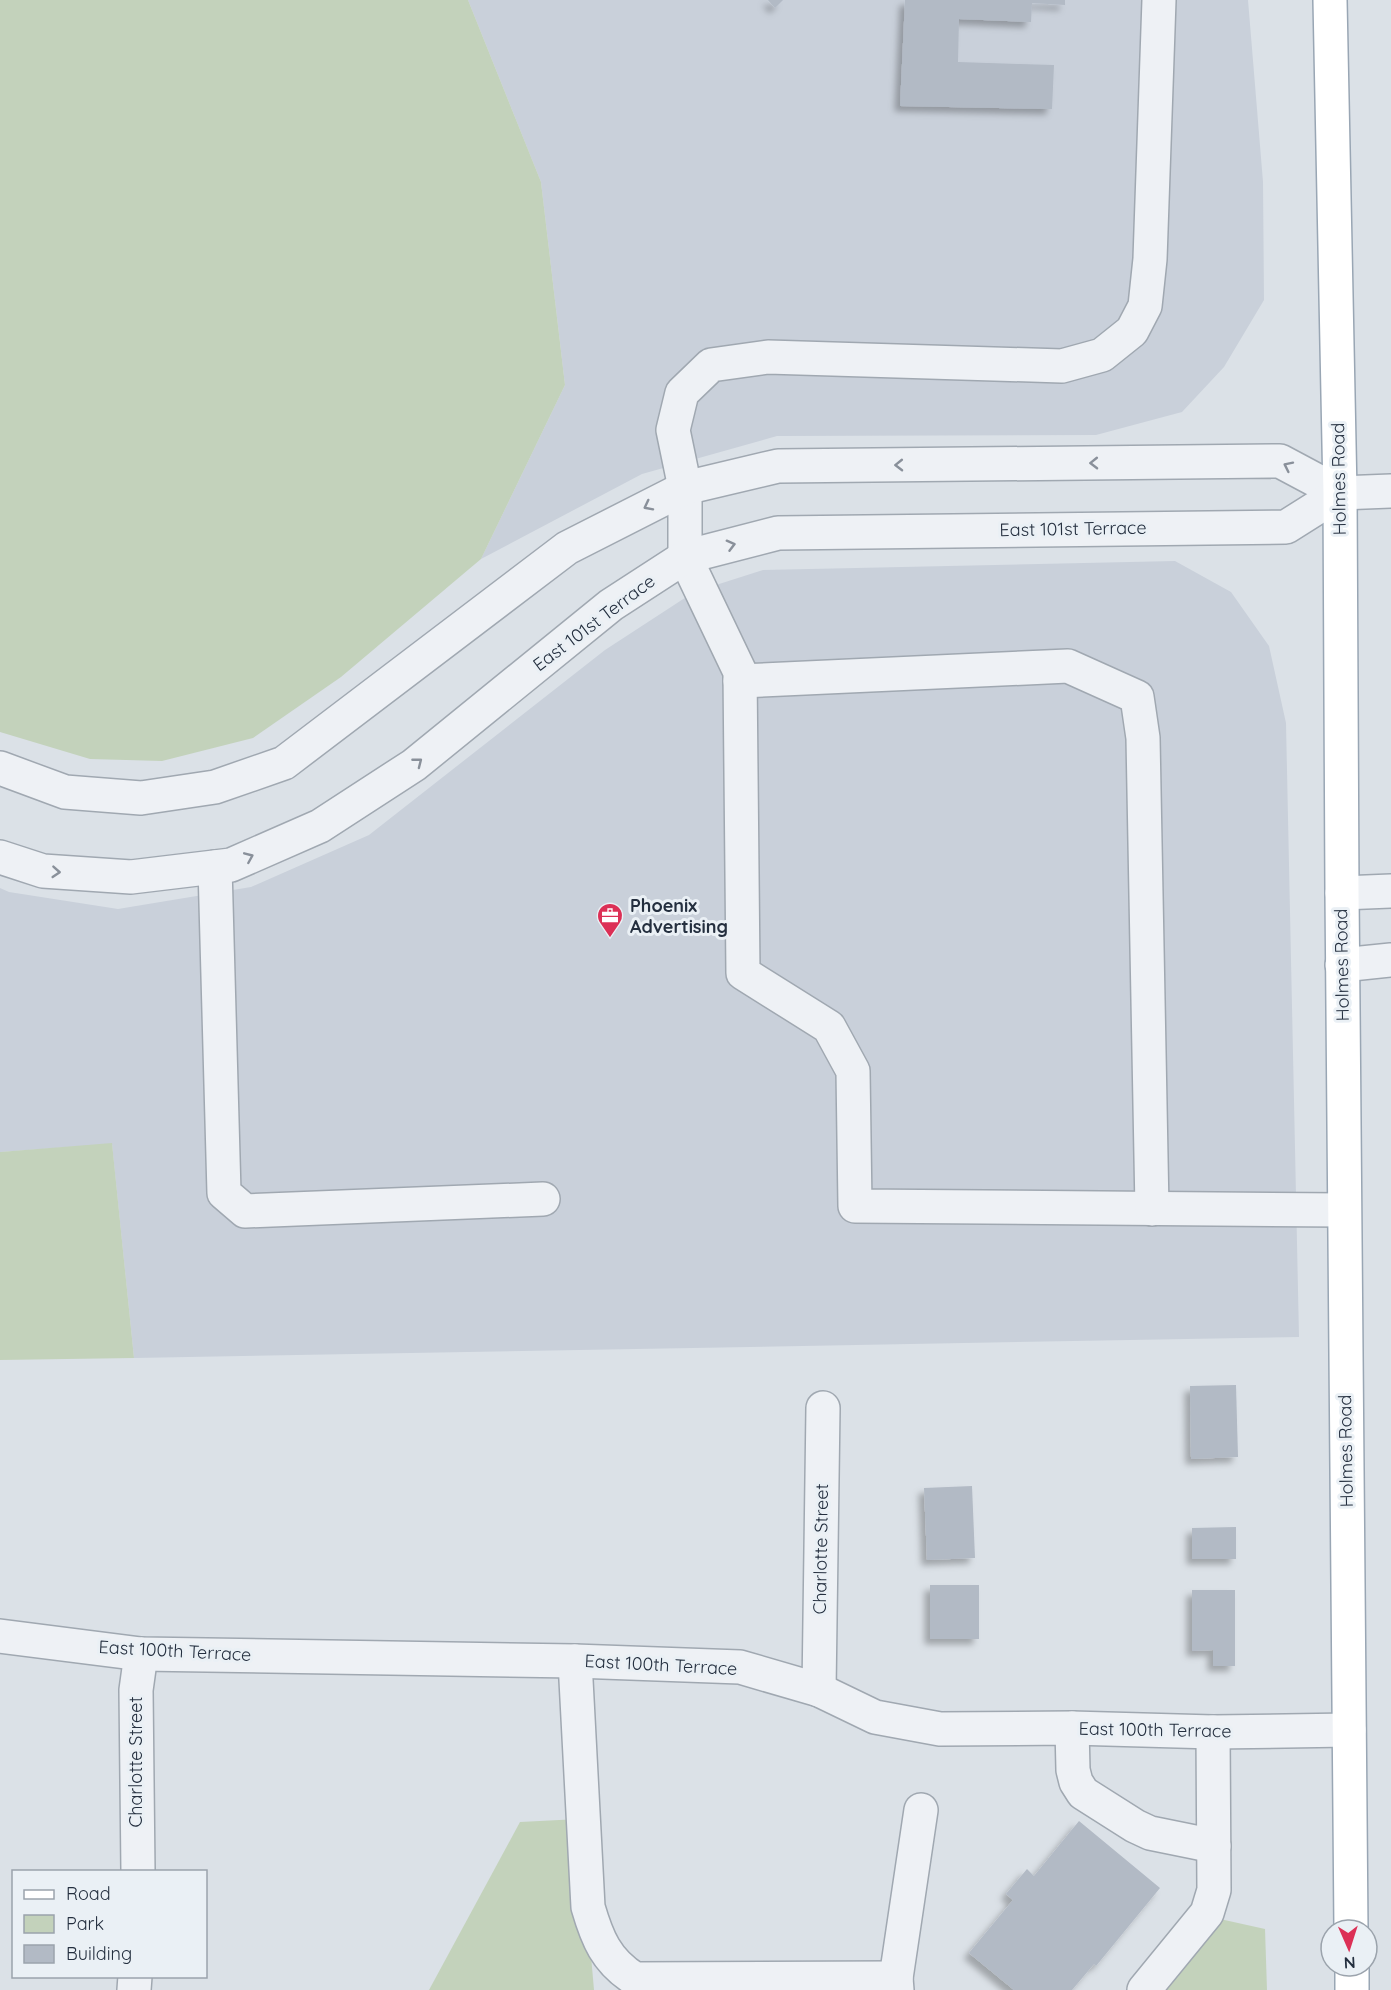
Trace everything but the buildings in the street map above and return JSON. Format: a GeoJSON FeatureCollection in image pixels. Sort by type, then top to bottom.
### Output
{"type":"FeatureCollection","features":[{"type":"Feature","properties":{"kind":"main road","name":"Holmes Road"},"geometry":{"type":"LineString","coordinates":[[1329,0],[1340,493],[1341,893],[1352,1918]]}},
{"type":"Feature","properties":{"kind":"street"},"geometry":{"type":"LineString","coordinates":[[1159,0],[1150,258],[1145,306],[1132,332],[1102,355],[1062,366],[768,357],[711,365],[682,393],[674,430],[685,488],[685,557],[741,672],[743,973],[829,1027],[853,1071],[855,1206],[1344,1210]]}},
{"type":"Feature","properties":{"kind":"street"},"geometry":{"type":"LineString","coordinates":[[0,768],[64,792],[141,798],[215,787],[284,764],[567,548],[685,488],[778,466],[1280,461],[1340,493]]}},
{"type":"Feature","properties":{"kind":"street","name":"East 101st Terrace"},"geometry":{"type":"LineString","coordinates":[[0,857],[43,871],[132,877],[231,865],[320,826],[414,765],[611,605],[685,557],[778,533],[1286,527],[1340,493],[1391,491]]}},
{"type":"Feature","properties":{"kind":"street"},"geometry":{"type":"LineString","coordinates":[[740,681],[1068,666],[1137,697],[1143,738],[1152,1209]]}},
{"type":"Feature","properties":{"kind":"street"},"geometry":{"type":"LineString","coordinates":[[215,867],[224,1193],[245,1211],[543,1199]]}},
{"type":"Feature","properties":{"kind":"street"},"geometry":{"type":"LineString","coordinates":[[1341,893],[1391,891]]}},
{"type":"Feature","properties":{"kind":"street"},"geometry":{"type":"LineString","coordinates":[[1342,965],[1391,960]]}},
{"type":"Feature","properties":{"kind":"street","name":"Charlotte Street"},"geometry":{"type":"LineString","coordinates":[[819,1690],[823,1408]]}},
{"type":"Feature","properties":{"kind":"street","name":"East 100th Terrace"},"geometry":{"type":"LineString","coordinates":[[0,1636],[141,1654],[575,1660],[740,1667],[819,1690],[874,1717],[940,1729],[1072,1728],[1212,1732],[1349,1730]]}},
{"type":"Feature","properties":{"kind":"street","name":"Charlotte Street"},"geometry":{"type":"LineString","coordinates":[[138,1870],[136,1690],[141,1654]]}},
{"type":"Feature","properties":{"kind":"street"},"geometry":{"type":"LineString","coordinates":[[575,1660],[588,1907],[596,1934],[604,1949],[634,1984],[896,1984],[921,1810]]}},
{"type":"Feature","properties":{"kind":"street"},"geometry":{"type":"LineString","coordinates":[[1072,1728],[1073,1770],[1076,1782],[1083,1793],[1150,1833],[1214,1846]]}},
{"type":"Feature","properties":{"kind":"street"},"geometry":{"type":"LineString","coordinates":[[1144,1990],[1207,1913],[1214,1890],[1212,1732]]}},
{"type":"Feature","properties":{"kind":"shaded area"},"geometry":{"type":"Polygon","coordinates":[[[468,0],[1248,0],[1263,182],[1264,300],[1224,367],[1182,412],[1096,435],[777,436],[642,474],[481,559],[565,385],[541,182],[468,0]]]}},
{"type":"Feature","properties":{"kind":"shaded area"},"geometry":{"type":"Polygon","coordinates":[[[1175,561],[1231,592],[1269,646],[1286,723],[1299,1337],[134,1358],[112,1144],[0,1152],[0,888],[9,892],[118,909],[251,887],[369,835],[605,650],[694,592],[763,570],[1175,561]]]}},
{"type":"Feature","properties":{"kind":"green space"},"geometry":{"type":"Polygon","coordinates":[[[0,0],[468,0],[541,182],[565,385],[481,559],[341,677],[253,738],[162,761],[90,759],[0,732],[0,0]]]}},
{"type":"Feature","properties":{"kind":"green space"},"geometry":{"type":"Polygon","coordinates":[[[112,1143],[134,1358],[0,1360],[0,1152],[112,1143]]]}},
{"type":"Feature","properties":{"kind":"green space"},"geometry":{"type":"Polygon","coordinates":[[[579,1819],[594,1990],[429,1990],[520,1822],[579,1819]]]}},
{"type":"Feature","properties":{"kind":"green space"},"geometry":{"type":"Polygon","coordinates":[[[1220,1919],[1265,1929],[1267,1990],[1154,1990],[1220,1919]]]}},
{"type":"Feature","properties":{"kind":"place","name":"Phoenix Advertising"},"geometry":{"type":"Point","coordinates":[610,939]}}]}
